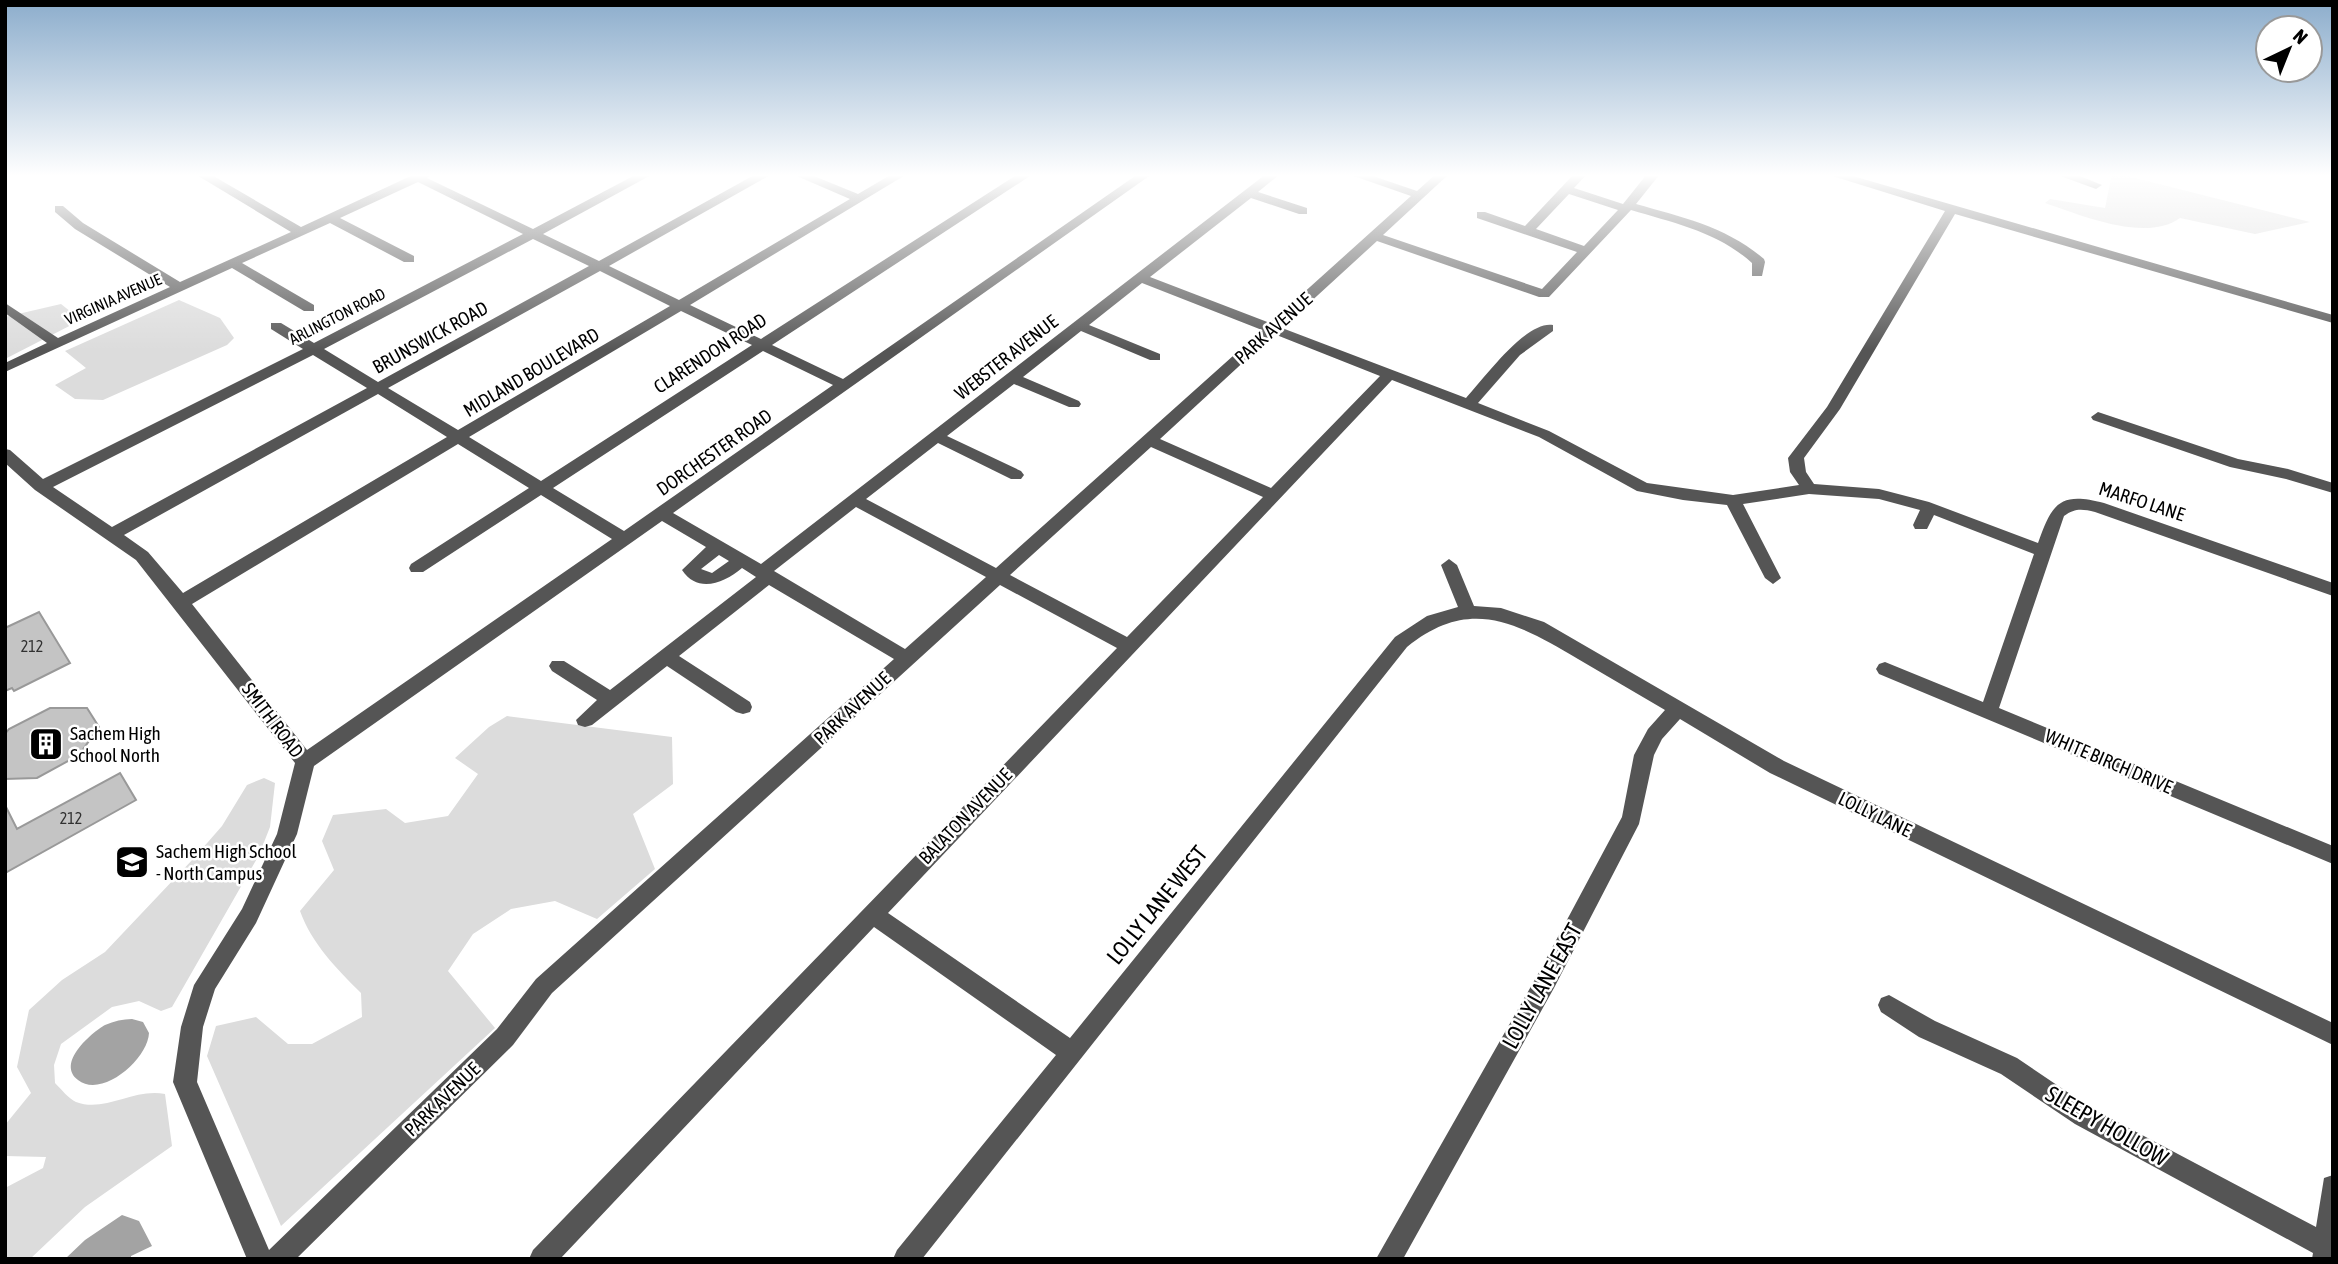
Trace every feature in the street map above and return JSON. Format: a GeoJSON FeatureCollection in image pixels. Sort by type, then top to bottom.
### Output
{"type":"FeatureCollection","features":[{"type":"Feature","properties":{"kind":"street"},"geometry":{"type":"LineString","coordinates":[[90,233],[180,288]]}},
{"type":"Feature","properties":{"kind":"street","name":"VIRGINIA AVENUE"},"geometry":{"type":"LineString","coordinates":[[5,368],[302,233]]}},
{"type":"Feature","properties":{"kind":"street"},"geometry":{"type":"LineString","coordinates":[[359,233],[410,259]]}},
{"type":"Feature","properties":{"kind":"street"},"geometry":{"type":"LineString","coordinates":[[533,233],[844,385]]}},
{"type":"Feature","properties":{"kind":"street","name":"ARLINGTON ROAD"},"geometry":{"type":"LineString","coordinates":[[41,486],[313,349],[533,233]]}},
{"type":"Feature","properties":{"kind":"street","name":"BRUNSWICK ROAD"},"geometry":{"type":"LineString","coordinates":[[113,534],[658,233]]}},
{"type":"Feature","properties":{"kind":"street","name":"MIDLAND BOULEVARD"},"geometry":{"type":"LineString","coordinates":[[181,602],[802,233]]}},
{"type":"Feature","properties":{"kind":"street","name":"CLARENDON ROAD"},"geometry":{"type":"LineString","coordinates":[[417,568],[935,233]]}},
{"type":"Feature","properties":{"kind":"street","name":"DORCHESTER ROAD"},"geometry":{"type":"LineString","coordinates":[[305,762],[1062,233]]}},
{"type":"Feature","properties":{"kind":"street","name":"WEBSTER AVENUE"},"geometry":{"type":"LineString","coordinates":[[585,720],[855,500],[1198,233]]}},
{"type":"Feature","properties":{"kind":"street","name":"PARK AVENUE"},"geometry":{"type":"LineString","coordinates":[[278,1259],[505,1037],[544,986],[1378,233]]}},
{"type":"Feature","properties":{"kind":"street"},"geometry":{"type":"LineString","coordinates":[[1536,233],[1584,250]]}},
{"type":"Feature","properties":{"kind":"street"},"geometry":{"type":"LineString","coordinates":[[1375,236],[1544,294],[1601,233]]}},
{"type":"Feature","properties":{"kind":"street"},"geometry":{"type":"LineString","coordinates":[[1712,233],[1732,241],[1759,262],[1757,273]]}},
{"type":"Feature","properties":{"kind":"street"},"geometry":{"type":"LineString","coordinates":[[1809,489],[1798,472],[1796,458],[1833,409],[1938,233]]}},
{"type":"Feature","properties":{"kind":"street"},"geometry":{"type":"LineString","coordinates":[[2035,233],[2333,319]]}},
{"type":"Feature","properties":{"kind":"street"},"geometry":{"type":"LineString","coordinates":[[234,264],[309,309]]}},
{"type":"Feature","properties":{"kind":"street"},"geometry":{"type":"LineString","coordinates":[[1141,278],[1557,439],[1643,487],[1682,495],[1733,500],[1809,489],[1879,494],[1929,507],[2045,552]]}},
{"type":"Feature","properties":{"kind":"street"},"geometry":{"type":"LineString","coordinates":[[5,307],[57,344]]}},
{"type":"Feature","properties":{"kind":"street"},"geometry":{"type":"LineString","coordinates":[[276,326],[623,538]]}},
{"type":"Feature","properties":{"kind":"street"},"geometry":{"type":"LineString","coordinates":[[1081,326],[1156,357]]}},
{"type":"Feature","properties":{"kind":"street"},"geometry":{"type":"LineString","coordinates":[[1468,405],[1524,344],[1535,334],[1548,328]]}},
{"type":"Feature","properties":{"kind":"street","name":"BALATON AVENUE"},"geometry":{"type":"LineString","coordinates":[[542,1259],[1390,374]]}},
{"type":"Feature","properties":{"kind":"street"},"geometry":{"type":"LineString","coordinates":[[1013,378],[1074,404]]}},
{"type":"Feature","properties":{"kind":"street"},"geometry":{"type":"LineString","coordinates":[[2098,417],[2235,463],[2288,474],[2333,488]]}},
{"type":"Feature","properties":{"kind":"street"},"geometry":{"type":"LineString","coordinates":[[937,437],[1016,475]]}},
{"type":"Feature","properties":{"kind":"street"},"geometry":{"type":"LineString","coordinates":[[1149,440],[1273,495]]}},
{"type":"Feature","properties":{"kind":"street","name":"SMITH ROAD"},"geometry":{"type":"LineString","coordinates":[[5,454],[41,486],[142,556],[305,762],[287,834],[248,916],[205,985],[192,1027],[185,1082],[260,1259]]}},
{"type":"Feature","properties":{"kind":"street"},"geometry":{"type":"LineString","coordinates":[[855,500],[1129,646]]}},
{"type":"Feature","properties":{"kind":"street"},"geometry":{"type":"LineString","coordinates":[[1733,500],[1773,578]]}},
{"type":"Feature","properties":{"kind":"street","name":"MARFO LANE"},"geometry":{"type":"LineString","coordinates":[[1989,710],[2057,513],[2067,506],[2079,503],[2133,517],[2333,590]]}},
{"type":"Feature","properties":{"kind":"street"},"geometry":{"type":"LineString","coordinates":[[1921,525],[1929,507]]}},
{"type":"Feature","properties":{"kind":"street"},"geometry":{"type":"LineString","coordinates":[[661,513],[907,658]]}},
{"type":"Feature","properties":{"kind":"street"},"geometry":{"type":"LineString","coordinates":[[718,546],[691,570],[706,580],[714,581],[742,560]]}},
{"type":"Feature","properties":{"kind":"street"},"geometry":{"type":"LineString","coordinates":[[1449,565],[1468,611]]}},
{"type":"Feature","properties":{"kind":"street","name":"LOLLY LANE"},"geometry":{"type":"LineString","coordinates":[[1468,611],[1512,617],[1538,627],[1777,767],[2333,1034]]}},
{"type":"Feature","properties":{"kind":"street","name":"LOLLY LANE WEST"},"geometry":{"type":"LineString","coordinates":[[906,1259],[1401,642],[1427,621],[1468,611]]}},
{"type":"Feature","properties":{"kind":"street"},"geometry":{"type":"LineString","coordinates":[[666,656],[743,707]]}},
{"type":"Feature","properties":{"kind":"street"},"geometry":{"type":"LineString","coordinates":[[558,666],[611,700]]}},
{"type":"Feature","properties":{"kind":"street","name":"WHITE BIRCH DRIVE"},"geometry":{"type":"LineString","coordinates":[[1885,669],[2333,855]]}},
{"type":"Feature","properties":{"kind":"street","name":"LOLLY LANE EAST"},"geometry":{"type":"LineString","coordinates":[[1390,1259],[1546,981],[1632,818],[1644,755],[1655,734],[1677,709]]}},
{"type":"Feature","properties":{"kind":"street"},"geometry":{"type":"LineString","coordinates":[[871,913],[1071,1052]]}},
{"type":"Feature","properties":{"kind":"street","name":"SLEEPY HOLLOW"},"geometry":{"type":"LineString","coordinates":[[1889,1005],[1927,1029],[2009,1066],[2083,1116],[2326,1252]]}},
{"type":"Feature","properties":{"kind":"street"},"geometry":{"type":"LineString","coordinates":[[2326,1252],[2333,1187]]}},
{"type":"Feature","properties":{"kind":"shaded area"},"geometry":{"type":"Polygon","coordinates":[[[179,300],[220,318],[234,338],[227,345],[103,400],[75,399],[55,385],[86,368],[65,351],[179,300]]]}},
{"type":"Feature","properties":{"kind":"shaded area"},"geometry":{"type":"Polygon","coordinates":[[[61,304],[81,320],[5,359],[5,317],[61,304]]]}},
{"type":"Feature","properties":{"kind":"shaded area"},"geometry":{"type":"Polygon","coordinates":[[[507,716],[672,737],[673,784],[633,814],[655,869],[597,919],[555,901],[511,909],[473,934],[448,971],[495,1028],[281,1226],[207,1056],[216,1026],[256,1017],[288,1044],[312,1044],[362,1017],[361,993],[318,945],[300,911],[334,870],[322,841],[333,815],[386,809],[405,823],[448,816],[478,774],[455,758],[489,727],[507,716]]]}},
{"type":"Feature","properties":{"kind":"shaded area"},"geometry":{"type":"Polygon","coordinates":[[[264,778],[275,783],[270,827],[259,855],[172,1007],[161,1011],[139,1001],[112,1007],[61,1044],[54,1065],[55,1083],[76,1102],[87,1105],[108,1103],[142,1094],[165,1094],[172,1146],[85,1207],[30,1259],[5,1259],[5,1188],[43,1168],[46,1157],[5,1156],[5,1125],[31,1093],[17,1067],[29,1010],[62,980],[105,952],[222,826],[247,785],[264,778]]]}},
{"type":"Feature","properties":{"kind":"shaded area"},"geometry":{"type":"Polygon","coordinates":[[[132,1019],[143,1022],[149,1033],[141,1054],[111,1080],[88,1085],[78,1080],[72,1073],[71,1065],[73,1057],[85,1041],[105,1025],[132,1019]]]}},
{"type":"Feature","properties":{"kind":"shaded area"},"geometry":{"type":"Polygon","coordinates":[[[122,1215],[139,1221],[152,1246],[131,1256],[131,1259],[65,1259],[85,1240],[122,1215]]]}},
{"type":"Feature","properties":{"kind":"building","name":"Sachem High School North"},"geometry":{"type":"Polygon","coordinates":[[[39,612],[70,663],[14,691],[12,688],[5,691],[5,628],[39,612]]]}},
{"type":"Feature","properties":{"kind":"building","name":"Sachem High School North"},"geometry":{"type":"Polygon","coordinates":[[[50,708],[87,708],[99,727],[79,755],[37,778],[5,779],[5,734],[9,729],[50,708]]]}},
{"type":"Feature","properties":{"kind":"building","name":"Sachem High School North"},"geometry":{"type":"Polygon","coordinates":[[[120,773],[136,800],[5,873],[5,805],[17,829],[120,773]]]}},
{"type":"Feature","properties":{"kind":"place","name":"Sachem High School North"},"geometry":{"type":"Point","coordinates":[46,744]}},
{"type":"Feature","properties":{"kind":"place","name":"Sachem High School - North Campus"},"geometry":{"type":"Point","coordinates":[132,862]}}]}
